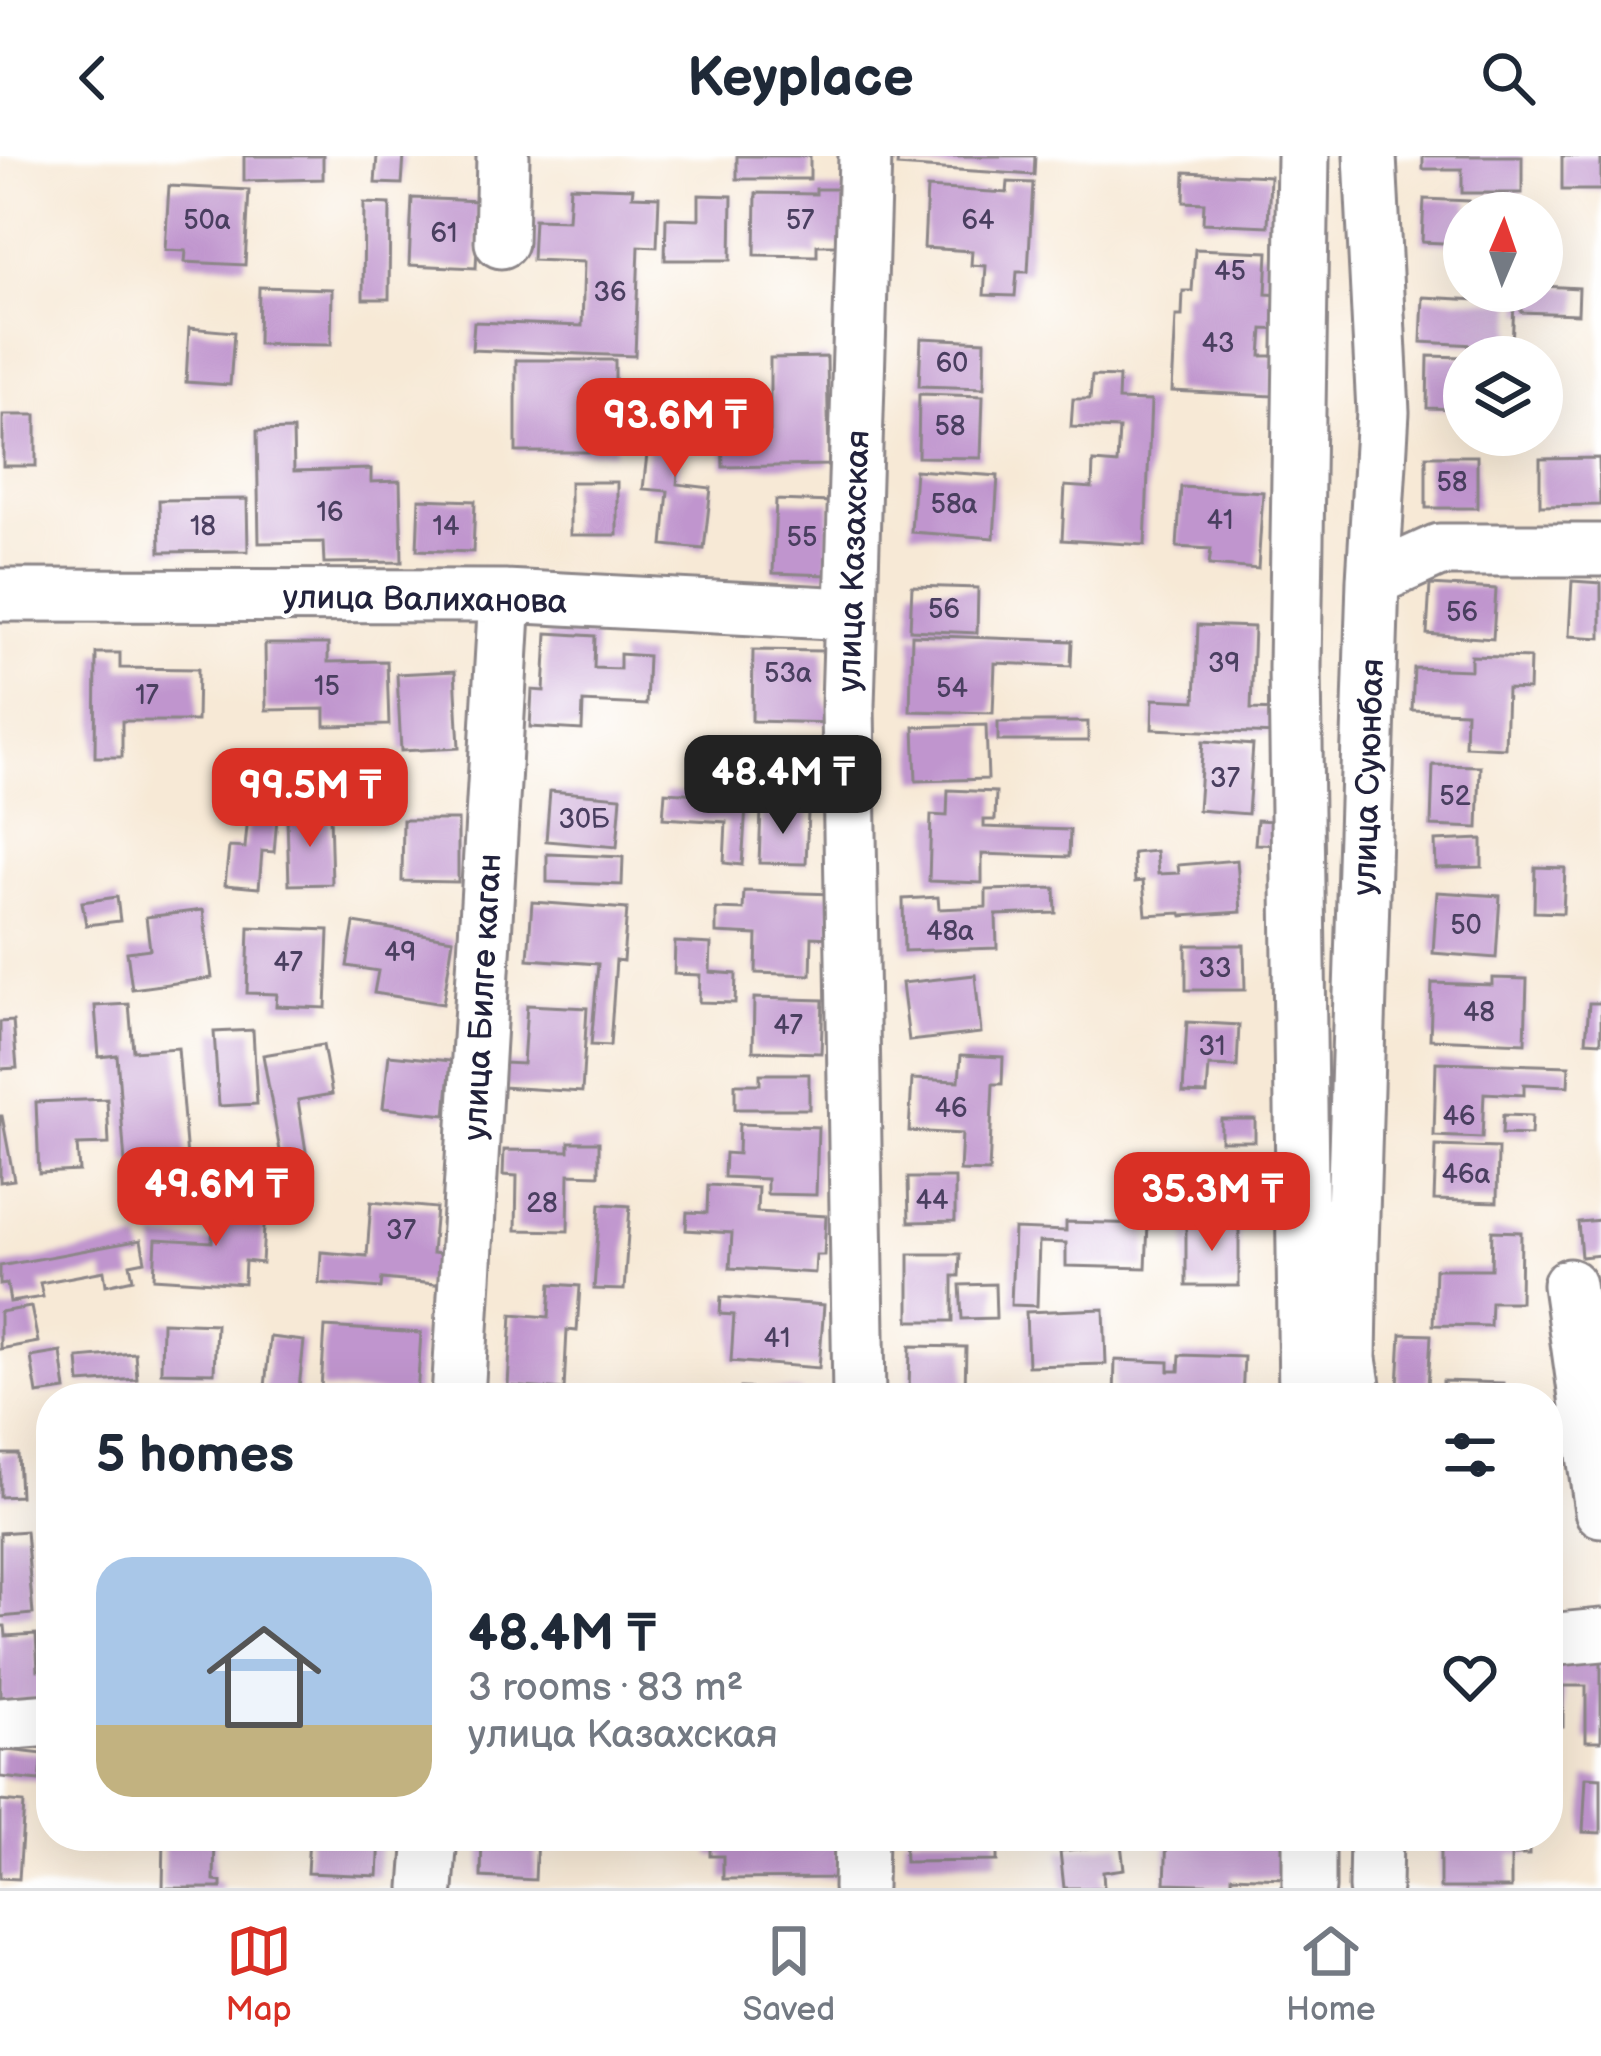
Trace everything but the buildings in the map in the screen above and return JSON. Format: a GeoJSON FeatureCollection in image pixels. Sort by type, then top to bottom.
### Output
{"type":"FeatureCollection","features":[{"type":"Feature","properties":{"kind":"street"},"geometry":{"type":"LineString","coordinates":[[501,242],[503,156]]}},
{"type":"Feature","properties":{"kind":"street","name":"улица Казахская"},"geometry":{"type":"LineString","coordinates":[[859,1383],[848,705],[865,156]]}},
{"type":"Feature","properties":{"kind":"street","name":"улица Суюнбая"},"geometry":{"type":"LineString","coordinates":[[1303,156],[1295,668],[1305,1383]]}},
{"type":"Feature","properties":{"kind":"street","name":"улица Суюнбая"},"geometry":{"type":"LineString","coordinates":[[1354,1383],[1350,1336],[1373,580],[1384,412],[1370,156]]}},
{"type":"Feature","properties":{"kind":"street"},"geometry":{"type":"LineString","coordinates":[[1373,580],[1439,550],[1601,550]]}},
{"type":"Feature","properties":{"kind":"street","name":"улица Валиханова"},"geometry":{"type":"LineString","coordinates":[[0,595],[505,596],[849,614]]}},
{"type":"Feature","properties":{"kind":"street","name":"улица Билге каган"},"geometry":{"type":"LineString","coordinates":[[459,1383],[505,596]]}},
{"type":"Feature","properties":{"kind":"street"},"geometry":{"type":"LineString","coordinates":[[1295,668],[1370,680]]}},
{"type":"Feature","properties":{"kind":"street"},"geometry":{"type":"LineString","coordinates":[[1569,1285],[1601,1511]]}},
{"type":"Feature","properties":{"kind":"street"},"geometry":{"type":"LineString","coordinates":[[1563,1639],[1601,1635]]}},
{"type":"Feature","properties":{"kind":"street"},"geometry":{"type":"LineString","coordinates":[[0,1724],[36,1721]]}},
{"type":"Feature","properties":{"kind":"street"},"geometry":{"type":"LineString","coordinates":[[427,1888],[430,1851]]}},
{"type":"Feature","properties":{"kind":"street"},"geometry":{"type":"LineString","coordinates":[[860,1888],[861,1851]]}},
{"type":"Feature","properties":{"kind":"street"},"geometry":{"type":"LineString","coordinates":[[1309,1851],[1309,1888]]}},
{"type":"Feature","properties":{"kind":"street"},"geometry":{"type":"LineString","coordinates":[[1375,1888],[1376,1851]]}}]}
